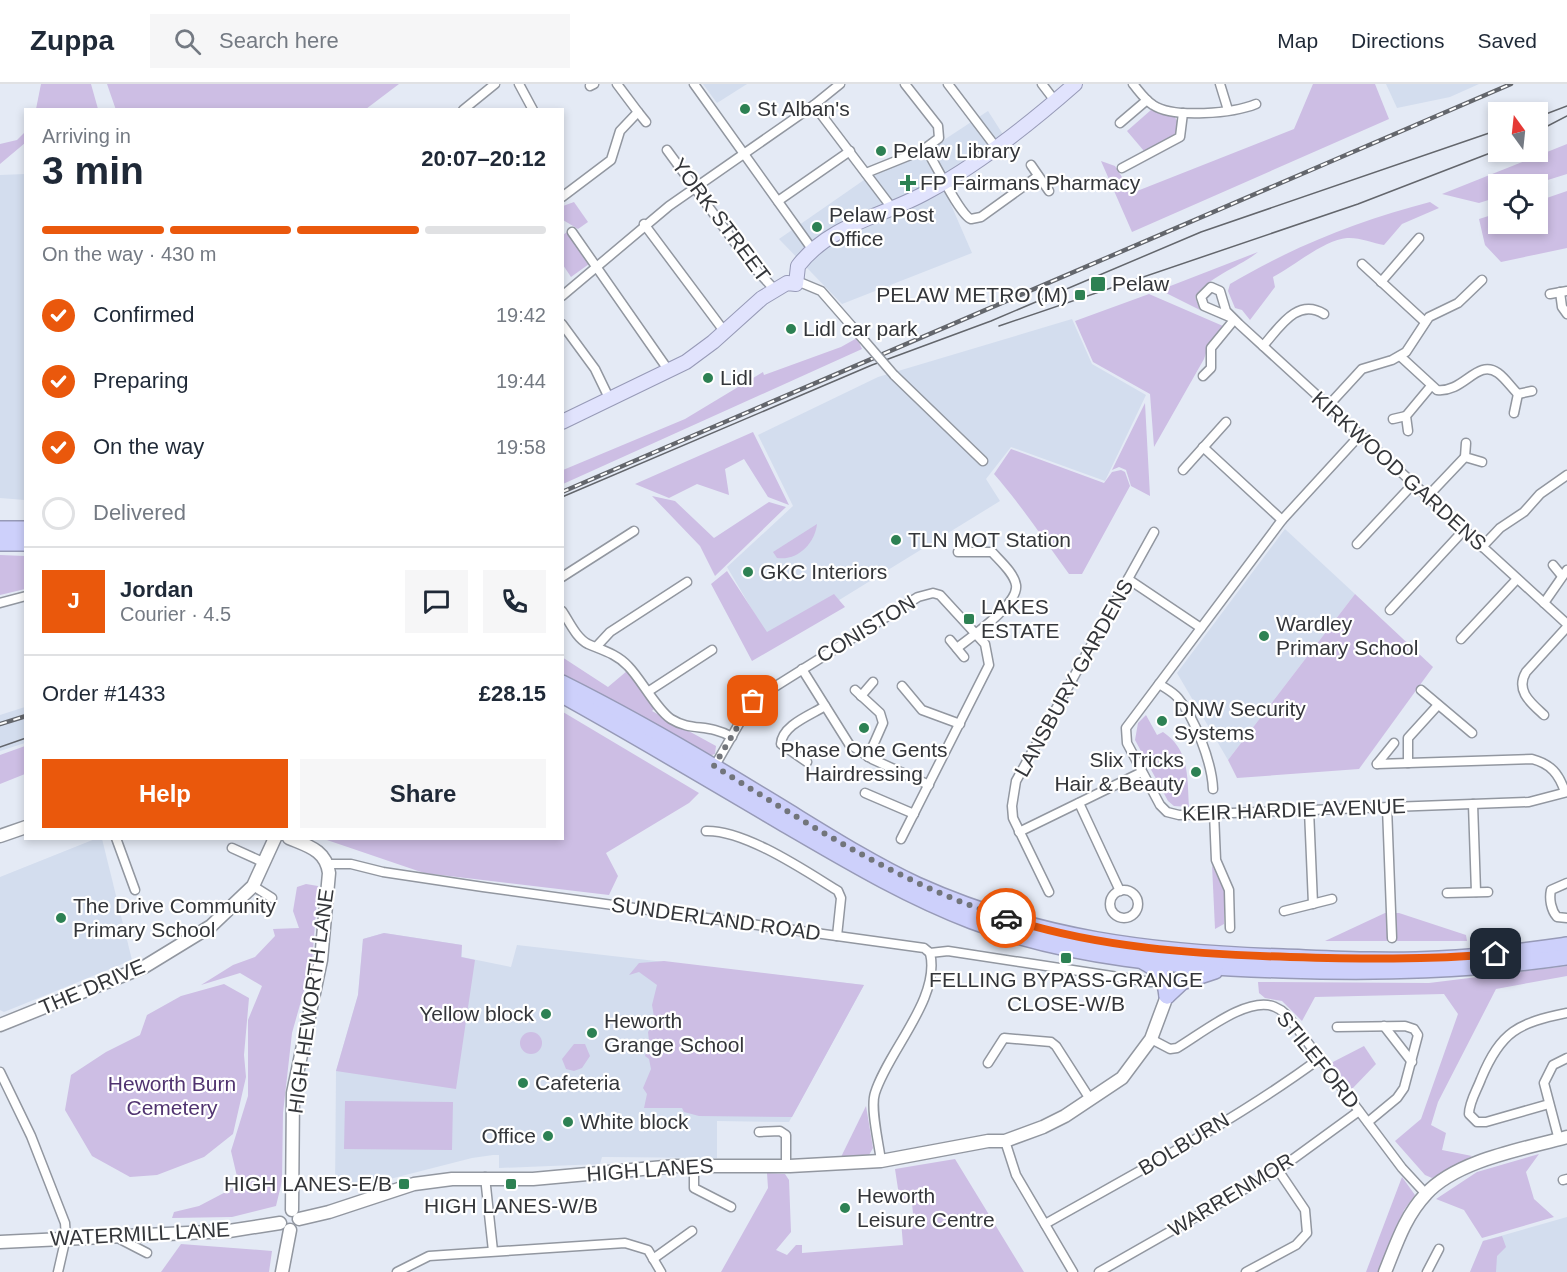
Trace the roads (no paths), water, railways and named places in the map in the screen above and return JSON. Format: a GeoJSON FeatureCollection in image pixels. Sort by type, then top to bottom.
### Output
{"type":"FeatureCollection","features":[{"type":"Feature","properties":{"kind":"highway"},"geometry":{"type":"LineString","coordinates":[[0,529],[24,529]]}},
{"type":"Feature","properties":{"kind":"highway"},"geometry":{"type":"LineString","coordinates":[[0,543],[24,543]]}},
{"type":"Feature","properties":{"kind":"highway"},"geometry":{"type":"LineString","coordinates":[[564,683],[632,718],[854,864],[912,895],[963,917],[1036,940],[1110,957],[1224,969],[1387,974],[1522,964],[1567,957]]}},
{"type":"Feature","properties":{"kind":"highway"},"geometry":{"type":"LineString","coordinates":[[564,696],[711,772],[916,884],[974,908],[1040,930],[1108,944],[1209,955],[1426,959],[1515,952],[1567,945]]}},
{"type":"Feature","properties":{"kind":"highway"},"geometry":{"type":"LineString","coordinates":[[1515,952],[1567,938]]}},
{"type":"Feature","properties":{"kind":"highway"},"geometry":{"type":"LineString","coordinates":[[1141,960],[1155,968],[1163,977],[1167,996]]}},
{"type":"Feature","properties":{"kind":"highway"},"geometry":{"type":"LineString","coordinates":[[1167,996],[1182,982],[1224,969]]}},
{"type":"Feature","properties":{"kind":"main road"},"geometry":{"type":"LineString","coordinates":[[564,422],[669,371],[693,356],[724,332],[754,303],[789,283],[798,266],[812,249],[851,224],[929,192],[1056,101],[1075,84]]}},
{"type":"Feature","properties":{"kind":"street"},"geometry":{"type":"LineString","coordinates":[[465,108],[483,88],[495,84]]}},
{"type":"Feature","properties":{"kind":"street"},"geometry":{"type":"LineString","coordinates":[[519,84],[530,99],[532,108]]}},
{"type":"Feature","properties":{"kind":"street"},"geometry":{"type":"LineString","coordinates":[[617,84],[646,122]]}},
{"type":"Feature","properties":{"kind":"street"},"geometry":{"type":"LineString","coordinates":[[694,84],[812,249]]}},
{"type":"Feature","properties":{"kind":"street"},"geometry":{"type":"LineString","coordinates":[[564,294],[644,224],[814,105],[840,84]]}},
{"type":"Feature","properties":{"kind":"street"},"geometry":{"type":"LineString","coordinates":[[866,173],[926,149],[937,141],[940,129],[905,84]]}},
{"type":"Feature","properties":{"kind":"street"},"geometry":{"type":"LineString","coordinates":[[948,84],[995,146]]}},
{"type":"Feature","properties":{"kind":"street"},"geometry":{"type":"LineString","coordinates":[[1042,84],[1056,101]]}},
{"type":"Feature","properties":{"kind":"street"},"geometry":{"type":"LineString","coordinates":[[1133,84],[1147,100],[1159,108],[1183,113],[1228,110],[1256,104]]}},
{"type":"Feature","properties":{"kind":"street"},"geometry":{"type":"LineString","coordinates":[[1220,84],[1228,110]]}},
{"type":"Feature","properties":{"kind":"street"},"geometry":{"type":"LineString","coordinates":[[1120,123],[1147,100]]}},
{"type":"Feature","properties":{"kind":"street"},"geometry":{"type":"LineString","coordinates":[[814,105],[892,208]]}},
{"type":"Feature","properties":{"kind":"street"},"geometry":{"type":"LineString","coordinates":[[564,196],[612,160],[620,131],[638,112]]}},
{"type":"Feature","properties":{"kind":"street"},"geometry":{"type":"LineString","coordinates":[[1122,168],[1180,137],[1183,113]]}},
{"type":"Feature","properties":{"kind":"street"},"geometry":{"type":"LineString","coordinates":[[926,149],[963,215],[976,219],[1038,176]]}},
{"type":"Feature","properties":{"kind":"street","name":"YORK STREET"},"geometry":{"type":"LineString","coordinates":[[667,150],[765,279],[789,283]]}},
{"type":"Feature","properties":{"kind":"street"},"geometry":{"type":"LineString","coordinates":[[778,201],[850,151]]}},
{"type":"Feature","properties":{"kind":"street"},"geometry":{"type":"LineString","coordinates":[[1031,165],[1049,191]]}},
{"type":"Feature","properties":{"kind":"street"},"geometry":{"type":"LineString","coordinates":[[644,224],[724,332]]}},
{"type":"Feature","properties":{"kind":"street"},"geometry":{"type":"LineString","coordinates":[[572,232],[669,371]]}},
{"type":"Feature","properties":{"kind":"street"},"geometry":{"type":"LineString","coordinates":[[1381,282],[1419,238]]}},
{"type":"Feature","properties":{"kind":"street"},"geometry":{"type":"LineString","coordinates":[[1362,264],[1425,322]]}},
{"type":"Feature","properties":{"kind":"street"},"geometry":{"type":"LineString","coordinates":[[1328,406],[1362,369],[1401,356],[1410,347],[1425,322],[1436,312],[1458,303],[1482,280]]}},
{"type":"Feature","properties":{"kind":"street"},"geometry":{"type":"LineString","coordinates":[[789,283],[821,291],[894,375],[983,461]]}},
{"type":"Feature","properties":{"kind":"street"},"geometry":{"type":"LineString","coordinates":[[1550,294],[1564,292],[1562,307],[1567,314]]}},
{"type":"Feature","properties":{"kind":"street"},"geometry":{"type":"LineString","coordinates":[[1263,346],[1298,310],[1311,308],[1324,314]]}},
{"type":"Feature","properties":{"kind":"street","name":"KIRKWOOD GARDENS"},"geometry":{"type":"LineString","coordinates":[[1203,376],[1211,368],[1211,348],[1233,319],[1567,626]]}},
{"type":"Feature","properties":{"kind":"street"},"geometry":{"type":"LineString","coordinates":[[564,327],[595,369],[610,399]]}},
{"type":"Feature","properties":{"kind":"street"},"geometry":{"type":"LineString","coordinates":[[1401,356],[1437,390],[1452,390],[1475,373],[1488,369],[1497,372],[1518,394]]}},
{"type":"Feature","properties":{"kind":"street"},"geometry":{"type":"LineString","coordinates":[[1393,419],[1406,416],[1431,386]]}},
{"type":"Feature","properties":{"kind":"street"},"geometry":{"type":"LineString","coordinates":[[1518,394],[1532,391]]}},
{"type":"Feature","properties":{"kind":"street"},"geometry":{"type":"LineString","coordinates":[[1514,413],[1518,394]]}},
{"type":"Feature","properties":{"kind":"street"},"geometry":{"type":"LineString","coordinates":[[1406,416],[1408,431]]}},
{"type":"Feature","properties":{"kind":"street"},"geometry":{"type":"LineString","coordinates":[[1183,470],[1226,422]]}},
{"type":"Feature","properties":{"kind":"street","name":"KEIR HARDIE AVENUE"},"geometry":{"type":"LineString","coordinates":[[1360,435],[1282,520],[1125,733],[1127,743],[1160,805],[1167,812],[1309,810],[1529,802],[1566,792]]}},
{"type":"Feature","properties":{"kind":"street"},"geometry":{"type":"LineString","coordinates":[[1428,496],[1465,457],[1466,443]]}},
{"type":"Feature","properties":{"kind":"street"},"geometry":{"type":"LineString","coordinates":[[1203,447],[1282,520]]}},
{"type":"Feature","properties":{"kind":"street"},"geometry":{"type":"LineString","coordinates":[[1465,457],[1482,462]]}},
{"type":"Feature","properties":{"kind":"street"},"geometry":{"type":"LineString","coordinates":[[1482,547],[1500,528],[1524,512],[1540,494],[1567,475]]}},
{"type":"Feature","properties":{"kind":"street"},"geometry":{"type":"LineString","coordinates":[[1357,544],[1414,483]]}},
{"type":"Feature","properties":{"kind":"street"},"geometry":{"type":"LineString","coordinates":[[1390,610],[1464,530]]}},
{"type":"Feature","properties":{"kind":"street"},"geometry":{"type":"LineString","coordinates":[[564,577],[634,531]]}},
{"type":"Feature","properties":{"kind":"street","name":"LANSBURY GARDENS"},"geometry":{"type":"LineString","coordinates":[[1049,892],[1019,832],[1012,806],[1020,770],[1154,532]]}},
{"type":"Feature","properties":{"kind":"street"},"geometry":{"type":"LineString","coordinates":[[957,648],[1016,595],[1016,583],[992,552],[958,552]]}},
{"type":"Feature","properties":{"kind":"street"},"geometry":{"type":"LineString","coordinates":[[1544,603],[1564,578],[1553,565]]}},
{"type":"Feature","properties":{"kind":"street"},"geometry":{"type":"LineString","coordinates":[[1128,579],[1201,628]]}},
{"type":"Feature","properties":{"kind":"street"},"geometry":{"type":"LineString","coordinates":[[1461,639],[1517,579]]}},
{"type":"Feature","properties":{"kind":"street"},"geometry":{"type":"LineString","coordinates":[[597,646],[610,632],[687,582]]}},
{"type":"Feature","properties":{"kind":"street","name":"CONISTON"},"geometry":{"type":"LineString","coordinates":[[711,772],[753,701],[926,594],[933,593],[946,599],[976,633],[988,651],[989,665],[901,839]]}},
{"type":"Feature","properties":{"kind":"street"},"geometry":{"type":"LineString","coordinates":[[0,603],[24,597]]}},
{"type":"Feature","properties":{"kind":"street"},"geometry":{"type":"LineString","coordinates":[[564,614],[579,637],[625,663],[668,717],[685,726],[709,726],[732,737]]}},
{"type":"Feature","properties":{"kind":"street"},"geometry":{"type":"LineString","coordinates":[[1544,715],[1524,696],[1522,681],[1526,672],[1567,626]]}},
{"type":"Feature","properties":{"kind":"street"},"geometry":{"type":"LineString","coordinates":[[951,640],[964,657]]}},
{"type":"Feature","properties":{"kind":"street"},"geometry":{"type":"LineString","coordinates":[[649,691],[712,650]]}},
{"type":"Feature","properties":{"kind":"street"},"geometry":{"type":"LineString","coordinates":[[802,669],[849,744],[868,757],[929,784]]}},
{"type":"Feature","properties":{"kind":"street"},"geometry":{"type":"LineString","coordinates":[[868,757],[883,723],[880,713],[858,693],[873,682]]}},
{"type":"Feature","properties":{"kind":"street"},"geometry":{"type":"LineString","coordinates":[[1159,684],[1178,698],[1195,729],[1211,764],[1213,789]]}},
{"type":"Feature","properties":{"kind":"street"},"geometry":{"type":"LineString","coordinates":[[902,686],[922,710],[960,724]]}},
{"type":"Feature","properties":{"kind":"street"},"geometry":{"type":"LineString","coordinates":[[1421,690],[1472,733]]}},
{"type":"Feature","properties":{"kind":"street"},"geometry":{"type":"LineString","coordinates":[[1408,763],[1406,747],[1408,738],[1438,705]]}},
{"type":"Feature","properties":{"kind":"street"},"geometry":{"type":"LineString","coordinates":[[807,762],[781,744],[781,738],[787,729],[825,706]]}},
{"type":"Feature","properties":{"kind":"street"},"geometry":{"type":"LineString","coordinates":[[1394,743],[1377,764],[1532,759],[1547,765],[1556,773],[1566,792]]}},
{"type":"Feature","properties":{"kind":"street"},"geometry":{"type":"LineString","coordinates":[[1019,832],[1142,772]]}},
{"type":"Feature","properties":{"kind":"street"},"geometry":{"type":"LineString","coordinates":[[865,793],[914,814]]}},
{"type":"Feature","properties":{"kind":"street"},"geometry":{"type":"LineString","coordinates":[[1079,803],[1119,891]]}},
{"type":"Feature","properties":{"kind":"street"},"geometry":{"type":"LineString","coordinates":[[1473,804],[1476,892]]}},
{"type":"Feature","properties":{"kind":"street"},"geometry":{"type":"LineString","coordinates":[[1388,807],[1392,938]]}},
{"type":"Feature","properties":{"kind":"street"},"geometry":{"type":"LineString","coordinates":[[1309,810],[1313,904]]}},
{"type":"Feature","properties":{"kind":"street"},"geometry":{"type":"LineString","coordinates":[[1214,813],[1216,860],[1229,890],[1230,928]]}},
{"type":"Feature","properties":{"kind":"street"},"geometry":{"type":"LineString","coordinates":[[0,836],[24,827]]}},
{"type":"Feature","properties":{"kind":"street"},"geometry":{"type":"LineString","coordinates":[[706,831],[720,830],[784,858],[838,891],[841,898],[837,936]]}},
{"type":"Feature","properties":{"kind":"street"},"geometry":{"type":"LineString","coordinates":[[117,840],[135,890]]}},
{"type":"Feature","properties":{"kind":"street","name":"THE DRIVE"},"geometry":{"type":"LineString","coordinates":[[0,1025],[144,967],[211,926],[253,886],[274,840]]}},
{"type":"Feature","properties":{"kind":"street"},"geometry":{"type":"LineString","coordinates":[[294,840],[319,851],[328,864]]}},
{"type":"Feature","properties":{"kind":"street"},"geometry":{"type":"LineString","coordinates":[[232,848],[265,862]]}},
{"type":"Feature","properties":{"kind":"street","name":"SUNDERLAND ROAD"},"geometry":{"type":"LineString","coordinates":[[328,864],[351,864],[383,872],[483,887],[924,948],[930,953],[948,951],[1151,982]]}},
{"type":"Feature","properties":{"kind":"street","name":"HIGH HEWORTH LANE"},"geometry":{"type":"LineString","coordinates":[[296,1215],[293,1093],[321,960],[328,864]]}},
{"type":"Feature","properties":{"kind":"street"},"geometry":{"type":"LineString","coordinates":[[1567,883],[1551,890],[1550,897],[1553,913],[1557,917],[1567,918]]}},
{"type":"Feature","properties":{"kind":"street"},"geometry":{"type":"LineString","coordinates":[[253,886],[272,898]]}},
{"type":"Feature","properties":{"kind":"street"},"geometry":{"type":"LineString","coordinates":[[1447,893],[1488,892]]}},
{"type":"Feature","properties":{"kind":"street"},"geometry":{"type":"LineString","coordinates":[[1284,911],[1332,899]]}},
{"type":"Feature","properties":{"kind":"street"},"geometry":{"type":"LineString","coordinates":[[881,1161],[874,1094],[928,989],[932,961],[930,953]]}},
{"type":"Feature","properties":{"kind":"street","name":"HIGH LANES"},"geometry":{"type":"LineString","coordinates":[[296,1215],[414,1184],[485,1177],[533,1179],[694,1166],[786,1166],[881,1161],[988,1141],[1005,1141],[1065,1116],[1122,1078],[1151,1040],[1167,996]]}},
{"type":"Feature","properties":{"kind":"street","name":"STILEFORD"},"geometry":{"type":"LineString","coordinates":[[1151,1040],[1170,1049],[1178,1048],[1240,1010],[1256,1004],[1268,1004],[1284,1012],[1402,1168],[1426,1194]]}},
{"type":"Feature","properties":{"kind":"street"},"geometry":{"type":"LineString","coordinates":[[1549,1104],[1486,1122],[1477,1122],[1469,1114],[1490,1058],[1505,1037],[1526,1023],[1567,1012]]}},
{"type":"Feature","properties":{"kind":"street"},"geometry":{"type":"LineString","coordinates":[[1337,1027],[1384,1026],[1414,1029],[1418,1035],[1418,1044],[1404,1088],[1368,1122]]}},
{"type":"Feature","properties":{"kind":"street"},"geometry":{"type":"LineString","coordinates":[[1384,1026],[1412,1062]]}},
{"type":"Feature","properties":{"kind":"street"},"geometry":{"type":"LineString","coordinates":[[988,1063],[1004,1038],[1051,1042],[1056,1046],[1090,1099]]}},
{"type":"Feature","properties":{"kind":"street"},"geometry":{"type":"LineString","coordinates":[[1389,1271],[1405,1223],[1426,1194],[1451,1175],[1495,1157],[1563,1139],[1549,1104],[1545,1076],[1553,1065],[1567,1058]]}},
{"type":"Feature","properties":{"kind":"street","name":"BOLBURN"},"geometry":{"type":"LineString","coordinates":[[1045,1224],[1156,1162],[1285,1083],[1319,1059]]}},
{"type":"Feature","properties":{"kind":"street"},"geometry":{"type":"LineString","coordinates":[[0,1072],[31,1136],[66,1223],[66,1238],[58,1272]]}},
{"type":"Feature","properties":{"kind":"street","name":"WARRENMOR"},"geometry":{"type":"LineString","coordinates":[[1099,1272],[1278,1170],[1359,1111]]}},
{"type":"Feature","properties":{"kind":"street"},"geometry":{"type":"LineString","coordinates":[[759,1132],[780,1131],[786,1135],[786,1166]]}},
{"type":"Feature","properties":{"kind":"street"},"geometry":{"type":"LineString","coordinates":[[1005,1141],[1016,1175],[1073,1272]]}},
{"type":"Feature","properties":{"kind":"street"},"geometry":{"type":"LineString","coordinates":[[694,1166],[694,1188],[731,1207]]}},
{"type":"Feature","properties":{"kind":"street"},"geometry":{"type":"LineString","coordinates":[[1246,1272],[1296,1245],[1307,1233],[1305,1210],[1278,1170]]}},
{"type":"Feature","properties":{"kind":"street"},"geometry":{"type":"LineString","coordinates":[[485,1177],[493,1251]]}},
{"type":"Feature","properties":{"kind":"street"},"geometry":{"type":"LineString","coordinates":[[282,1272],[285,1226],[282,1213],[296,1215],[297,1226],[285,1226]]}},
{"type":"Feature","properties":{"kind":"street","name":"WATERMILL LANE"},"geometry":{"type":"LineString","coordinates":[[0,1242],[230,1231],[285,1226]]}},
{"type":"Feature","properties":{"kind":"street"},"geometry":{"type":"LineString","coordinates":[[653,1259],[693,1231]]}},
{"type":"Feature","properties":{"kind":"street"},"geometry":{"type":"LineString","coordinates":[[113,1236],[147,1253]]}},
{"type":"Feature","properties":{"kind":"street"},"geometry":{"type":"LineString","coordinates":[[397,1272],[429,1256],[625,1243],[648,1250],[661,1272]]}},
{"type":"Feature","properties":{"kind":"street"},"geometry":{"type":"LineString","coordinates":[[1427,1272],[1439,1249]]}},
{"type":"Feature","properties":{"kind":"tram line"},"geometry":{"type":"LineString","coordinates":[[1548,113],[1567,106]]}},
{"type":"Feature","properties":{"kind":"tram line"},"geometry":{"type":"LineString","coordinates":[[1548,126],[1567,116]]}},
{"type":"Feature","properties":{"kind":"tram line"},"geometry":{"type":"LineString","coordinates":[[564,496],[872,365],[991,321],[1201,232],[1488,133]]}},
{"type":"Feature","properties":{"kind":"tram line"},"geometry":{"type":"LineString","coordinates":[[999,326],[1358,204],[1488,154]]}},
{"type":"Feature","properties":{"kind":"tram line"},"geometry":{"type":"LineString","coordinates":[[0,747],[24,739]]}},
{"type":"Feature","properties":{"kind":"railway"},"geometry":{"type":"LineString","coordinates":[[564,491],[1511,84]]}},
{"type":"Feature","properties":{"kind":"railway"},"geometry":{"type":"LineString","coordinates":[[0,724],[24,717]]}},
{"type":"Feature","properties":{"kind":"place","name":"St Alban's"},"geometry":{"type":"Point","coordinates":[745,109]}},
{"type":"Feature","properties":{"kind":"place","name":"Pelaw Library"},"geometry":{"type":"Point","coordinates":[881,151]}},
{"type":"Feature","properties":{"kind":"place","name":"FP Fairmans Pharmacy"},"geometry":{"type":"Point","coordinates":[908,183]}},
{"type":"Feature","properties":{"kind":"place","name":"Pelaw Post Office"},"geometry":{"type":"Point","coordinates":[817,227]}},
{"type":"Feature","properties":{"kind":"place","name":"Pelaw"},"geometry":{"type":"Point","coordinates":[1098,284]}},
{"type":"Feature","properties":{"kind":"place","name":"PELAW METRO (M)"},"geometry":{"type":"Point","coordinates":[1080,295]}},
{"type":"Feature","properties":{"kind":"place","name":"Lidl car park"},"geometry":{"type":"Point","coordinates":[791,329]}},
{"type":"Feature","properties":{"kind":"place","name":"Lidl"},"geometry":{"type":"Point","coordinates":[708,378]}},
{"type":"Feature","properties":{"kind":"place","name":"TLN MOT Station"},"geometry":{"type":"Point","coordinates":[896,540]}},
{"type":"Feature","properties":{"kind":"place","name":"GKC Interiors"},"geometry":{"type":"Point","coordinates":[748,572]}},
{"type":"Feature","properties":{"kind":"place","name":"LAKES ESTATE"},"geometry":{"type":"Point","coordinates":[969,619]}},
{"type":"Feature","properties":{"kind":"place","name":"Wardley Primary School"},"geometry":{"type":"Point","coordinates":[1264,636]}},
{"type":"Feature","properties":{"kind":"place","name":"DNW Security Systems"},"geometry":{"type":"Point","coordinates":[1162,721]}},
{"type":"Feature","properties":{"kind":"place","name":"Phase One Gents Hairdressing"},"geometry":{"type":"Point","coordinates":[864,728]}},
{"type":"Feature","properties":{"kind":"place","name":"Slix Tricks Hair & Beauty"},"geometry":{"type":"Point","coordinates":[1196,772]}},
{"type":"Feature","properties":{"kind":"place","name":"The Drive Community Primary School"},"geometry":{"type":"Point","coordinates":[61,918]}},
{"type":"Feature","properties":{"kind":"place","name":"FELLING BYPASS-GRANGE CLOSE-W/B"},"geometry":{"type":"Point","coordinates":[1066,958]}},
{"type":"Feature","properties":{"kind":"place","name":"Yellow block"},"geometry":{"type":"Point","coordinates":[546,1014]}},
{"type":"Feature","properties":{"kind":"place","name":"Heworth Grange School"},"geometry":{"type":"Point","coordinates":[592,1033]}},
{"type":"Feature","properties":{"kind":"place","name":"Cafeteria"},"geometry":{"type":"Point","coordinates":[523,1083]}},
{"type":"Feature","properties":{"kind":"place","name":"White block"},"geometry":{"type":"Point","coordinates":[568,1122]}},
{"type":"Feature","properties":{"kind":"place","name":"Office"},"geometry":{"type":"Point","coordinates":[548,1136]}},
{"type":"Feature","properties":{"kind":"place","name":"HIGH LANES-E/B"},"geometry":{"type":"Point","coordinates":[404,1184]}},
{"type":"Feature","properties":{"kind":"place","name":"HIGH LANES-W/B"},"geometry":{"type":"Point","coordinates":[511,1184]}},
{"type":"Feature","properties":{"kind":"place","name":"Heworth Leisure Centre"},"geometry":{"type":"Point","coordinates":[845,1208]}},
{"type":"Feature","properties":{"kind":"park label","name":"Heworth Burn Cemetery"},"geometry":{"type":"Point","coordinates":[172,1096]}}]}
